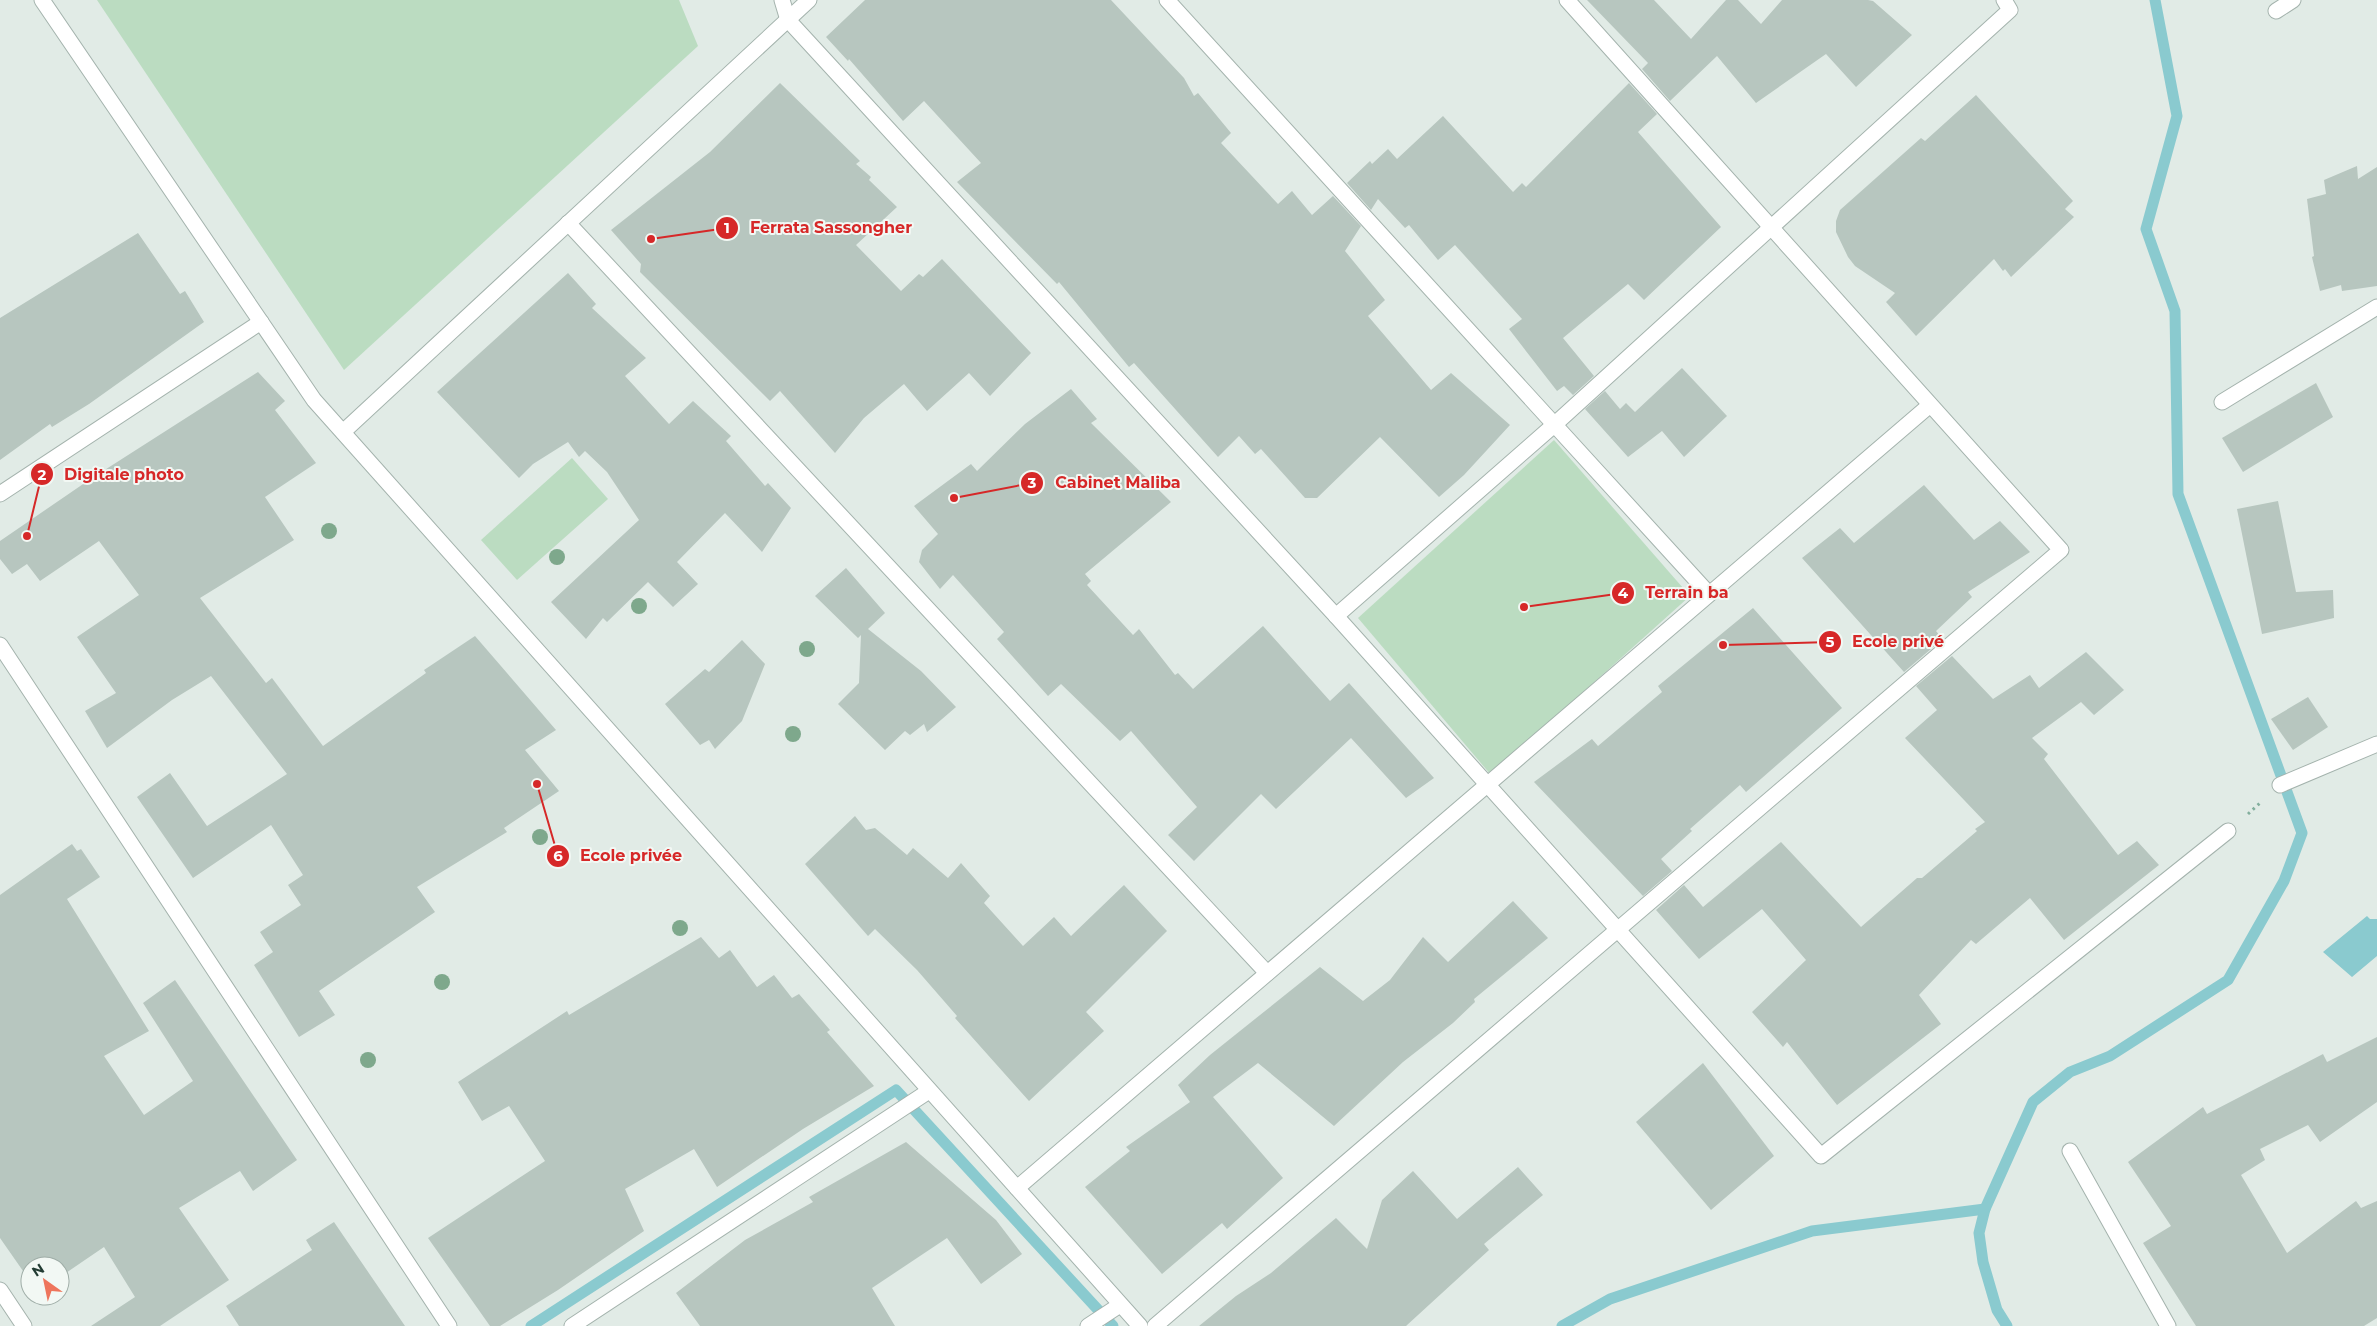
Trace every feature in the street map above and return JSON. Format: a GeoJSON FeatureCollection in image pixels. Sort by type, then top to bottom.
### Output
{"type":"FeatureCollection","features":[{"type":"Feature","properties":{"kind":"street"},"geometry":{"type":"LineString","coordinates":[[42,0],[314,400],[1140,1326]]}},
{"type":"Feature","properties":{"kind":"street"},"geometry":{"type":"LineString","coordinates":[[782,0],[788,20],[1336,616],[1486,786],[1618,929],[1821,1156],[2228,831]]}},
{"type":"Feature","properties":{"kind":"street"},"geometry":{"type":"LineString","coordinates":[[343,432],[810,0]]}},
{"type":"Feature","properties":{"kind":"street"},"geometry":{"type":"LineString","coordinates":[[1167,0],[1709,594]]}},
{"type":"Feature","properties":{"kind":"street"},"geometry":{"type":"LineString","coordinates":[[1155,1326],[2061,550],[1567,0]]}},
{"type":"Feature","properties":{"kind":"street"},"geometry":{"type":"LineString","coordinates":[[1336,616],[1554,425],[2010,10],[2004,0]]}},
{"type":"Feature","properties":{"kind":"street"},"geometry":{"type":"LineString","coordinates":[[2276,11],[2293,0]]}},
{"type":"Feature","properties":{"kind":"street"},"geometry":{"type":"LineString","coordinates":[[568,223],[1267,973]]}},
{"type":"Feature","properties":{"kind":"street"},"geometry":{"type":"LineString","coordinates":[[2222,402],[2377,307]]}},
{"type":"Feature","properties":{"kind":"street"},"geometry":{"type":"LineString","coordinates":[[0,494],[261,322]]}},
{"type":"Feature","properties":{"kind":"street"},"geometry":{"type":"LineString","coordinates":[[1017,1188],[1930,405]]}},
{"type":"Feature","properties":{"kind":"street"},"geometry":{"type":"LineString","coordinates":[[0,645],[449,1326]]}},
{"type":"Feature","properties":{"kind":"street"},"geometry":{"type":"LineString","coordinates":[[2280,785],[2377,744]]}},
{"type":"Feature","properties":{"kind":"street"},"geometry":{"type":"LineString","coordinates":[[572,1326],[929,1091]]}},
{"type":"Feature","properties":{"kind":"street"},"geometry":{"type":"LineString","coordinates":[[2070,1152],[2168,1326]]}},
{"type":"Feature","properties":{"kind":"street"},"geometry":{"type":"LineString","coordinates":[[0,1290],[24,1326]]}},
{"type":"Feature","properties":{"kind":"street"},"geometry":{"type":"LineString","coordinates":[[1088,1326],[1120,1305]]}},
{"type":"Feature","properties":{"kind":"path"},"geometry":{"type":"LineString","coordinates":[[2228,831],[2280,785]]}},
{"type":"Feature","properties":{"kind":"green space"},"geometry":{"type":"Polygon","coordinates":[[[97,0],[679,0],[698,46],[344,370],[97,0]]]}},
{"type":"Feature","properties":{"kind":"green space"},"geometry":{"type":"Polygon","coordinates":[[[1554,440],[1690,596],[1491,775],[1358,618],[1554,440]]]}},
{"type":"Feature","properties":{"kind":"green space"},"geometry":{"type":"Polygon","coordinates":[[[572,458],[608,499],[517,580],[481,540],[572,458]]]}},
{"type":"Feature","properties":{"kind":"water"},"geometry":{"type":"Polygon","coordinates":[[[2367,916],[2370,919],[2377,919],[2377,956],[2352,977],[2323,952],[2367,916]]]}},
{"type":"Feature","properties":{"kind":"building"},"geometry":{"type":"Polygon","coordinates":[[[865,0],[1111,0],[1184,78],[1194,96],[1198,93],[1231,133],[1221,143],[1278,204],[1292,191],[1312,215],[1333,196],[1361,226],[1345,251],[1385,300],[1368,316],[1431,390],[1451,373],[1510,425],[1464,475],[1439,497],[1380,437],[1317,498],[1305,498],[1261,449],[1255,454],[1239,436],[1218,457],[1134,363],[1129,367],[1059,282],[1057,284],[957,182],[981,163],[924,101],[903,121],[849,59],[848,61],[826,37],[865,0]]]}},
{"type":"Feature","properties":{"kind":"building"},"geometry":{"type":"Polygon","coordinates":[[[1587,0],[1654,0],[1691,39],[1726,0],[1738,0],[1761,24],[1782,0],[1868,0],[1873,1],[1912,35],[1856,87],[1826,54],[1756,103],[1717,56],[1670,101],[1642,69],[1648,63],[1587,0]]]}},
{"type":"Feature","properties":{"kind":"building"},"geometry":{"type":"Polygon","coordinates":[[[780,83],[860,161],[856,164],[871,177],[869,180],[897,207],[856,245],[901,291],[919,274],[923,277],[942,259],[1031,353],[990,396],[969,373],[927,411],[904,384],[864,418],[835,453],[780,391],[770,401],[640,272],[641,264],[611,230],[710,152],[780,83]]]}},
{"type":"Feature","properties":{"kind":"building"},"geometry":{"type":"Polygon","coordinates":[[[1629,83],[1657,114],[1638,132],[1721,227],[1644,300],[1628,284],[1563,338],[1594,376],[1573,395],[1564,386],[1557,391],[1509,329],[1522,319],[1455,245],[1438,260],[1409,225],[1405,228],[1378,199],[1371,210],[1347,183],[1370,161],[1372,164],[1388,149],[1397,159],[1443,116],[1513,192],[1522,183],[1526,187],[1629,83]]]}},
{"type":"Feature","properties":{"kind":"building"},"geometry":{"type":"Polygon","coordinates":[[[1976,95],[2073,201],[2065,209],[2074,217],[2011,277],[2005,269],[2003,271],[1994,259],[1916,336],[1886,302],[1895,293],[1855,266],[1848,257],[1836,232],[1836,221],[1840,210],[1921,138],[1925,141],[1976,95]]]}},
{"type":"Feature","properties":{"kind":"building"},"geometry":{"type":"Polygon","coordinates":[[[2357,166],[2358,179],[2377,167],[2377,286],[2342,291],[2341,285],[2320,291],[2312,257],[2314,256],[2307,199],[2326,194],[2324,180],[2357,166]]]}},
{"type":"Feature","properties":{"kind":"building"},"geometry":{"type":"Polygon","coordinates":[[[138,233],[180,294],[185,291],[204,322],[89,404],[52,427],[50,424],[0,460],[0,318],[138,233]]]}},
{"type":"Feature","properties":{"kind":"building"},"geometry":{"type":"Polygon","coordinates":[[[568,273],[596,304],[592,308],[646,358],[625,376],[669,424],[693,401],[731,436],[726,441],[765,486],[768,483],[791,508],[762,552],[725,513],[677,562],[698,584],[673,607],[648,582],[607,622],[603,618],[586,639],[551,602],[639,520],[607,472],[585,451],[579,457],[568,442],[533,464],[519,478],[437,392],[568,273]]]}},
{"type":"Feature","properties":{"kind":"building"},"geometry":{"type":"Polygon","coordinates":[[[1682,368],[1727,416],[1684,457],[1662,431],[1628,457],[1585,409],[1605,391],[1620,409],[1626,403],[1635,412],[1682,368]]]}},
{"type":"Feature","properties":{"kind":"building"},"geometry":{"type":"Polygon","coordinates":[[[258,372],[285,401],[275,410],[316,463],[265,497],[294,540],[200,598],[266,683],[272,678],[323,746],[426,673],[424,670],[475,636],[556,730],[525,750],[559,791],[504,828],[507,832],[417,887],[435,912],[319,991],[335,1015],[299,1037],[254,965],[273,952],[260,932],[301,905],[288,885],[303,875],[271,825],[193,878],[137,797],[170,773],[207,826],[287,774],[211,676],[172,700],[107,748],[85,711],[116,693],[77,637],[139,595],[99,541],[40,581],[27,564],[12,574],[0,559],[0,541],[89,480],[258,372]]]}},
{"type":"Feature","properties":{"kind":"building"},"geometry":{"type":"Polygon","coordinates":[[[2316,383],[2333,417],[2243,472],[2222,438],[2316,383]]]}},
{"type":"Feature","properties":{"kind":"building"},"geometry":{"type":"Polygon","coordinates":[[[1071,389],[1097,419],[1091,423],[1171,502],[1085,574],[1091,581],[1087,585],[1133,635],[1139,629],[1175,675],[1178,673],[1193,689],[1263,626],[1330,701],[1349,683],[1434,778],[1406,798],[1351,738],[1276,809],[1261,794],[1194,861],[1168,835],[1197,807],[1131,731],[1120,741],[1061,684],[1048,696],[997,639],[1004,632],[953,575],[940,589],[919,562],[922,550],[938,534],[914,506],[971,464],[977,471],[1025,424],[1071,389]]]}},
{"type":"Feature","properties":{"kind":"building"},"geometry":{"type":"Polygon","coordinates":[[[1924,485],[1974,540],[2000,521],[2030,552],[1968,592],[1972,597],[1936,631],[1940,636],[1936,640],[1938,643],[1904,672],[1802,558],[1840,528],[1854,543],[1924,485]]]}},
{"type":"Feature","properties":{"kind":"building"},"geometry":{"type":"Polygon","coordinates":[[[2278,501],[2296,592],[2333,590],[2334,618],[2262,634],[2237,509],[2278,501]]]}},
{"type":"Feature","properties":{"kind":"building"},"geometry":{"type":"Polygon","coordinates":[[[846,568],[885,613],[868,629],[921,671],[956,707],[927,732],[924,724],[910,735],[905,731],[885,750],[838,704],[859,683],[861,635],[858,638],[815,596],[846,568]]]}},
{"type":"Feature","properties":{"kind":"building"},"geometry":{"type":"Polygon","coordinates":[[[1753,608],[1842,708],[1746,792],[1740,785],[1690,829],[1692,831],[1661,859],[1672,871],[1643,896],[1534,782],[1592,739],[1598,746],[1662,692],[1658,686],[1753,608]]]}},
{"type":"Feature","properties":{"kind":"building"},"geometry":{"type":"Polygon","coordinates":[[[742,640],[765,664],[742,721],[715,749],[709,740],[700,745],[665,704],[705,669],[709,672],[742,640]]]}},
{"type":"Feature","properties":{"kind":"building"},"geometry":{"type":"Polygon","coordinates":[[[2086,652],[2124,690],[2094,715],[2081,702],[2032,738],[2048,754],[2044,759],[2118,855],[2137,841],[2159,865],[2064,940],[2030,898],[1976,944],[1971,940],[1919,995],[1941,1024],[1837,1105],[1787,1042],[1783,1047],[1752,1012],[1806,960],[1762,909],[1699,959],[1656,910],[1684,885],[1703,907],[1781,842],[1861,927],[1917,878],[1922,878],[1985,822],[1905,738],[1937,710],[1916,686],[1952,656],[1993,699],[2030,675],[2039,688],[2086,652]]]}},
{"type":"Feature","properties":{"kind":"building"},"geometry":{"type":"Polygon","coordinates":[[[2308,697],[2328,727],[2293,750],[2271,719],[2308,697]]]}},
{"type":"Feature","properties":{"kind":"building"},"geometry":{"type":"Polygon","coordinates":[[[855,816],[866,830],[875,828],[907,855],[913,848],[948,878],[961,863],[990,896],[984,903],[1023,946],[1054,917],[1071,936],[1124,885],[1167,931],[1086,1012],[1104,1031],[1029,1101],[955,1018],[957,1016],[917,970],[875,929],[868,936],[805,864],[855,816]]]}},
{"type":"Feature","properties":{"kind":"building"},"geometry":{"type":"Polygon","coordinates":[[[72,844],[77,851],[81,849],[100,877],[67,899],[149,1031],[104,1056],[144,1115],[193,1081],[143,1003],[175,980],[297,1160],[253,1191],[240,1171],[179,1208],[229,1280],[160,1326],[91,1326],[135,1297],[104,1247],[70,1270],[70,1256],[20,1256],[20,1267],[0,1238],[0,895],[72,844]]]}},
{"type":"Feature","properties":{"kind":"building"},"geometry":{"type":"Polygon","coordinates":[[[1513,901],[1548,938],[1474,999],[1475,1002],[1453,1023],[1403,1062],[1334,1126],[1258,1063],[1213,1097],[1283,1178],[1227,1229],[1222,1223],[1162,1274],[1085,1187],[1130,1151],[1126,1147],[1190,1102],[1178,1085],[1210,1055],[1320,967],[1363,1001],[1390,980],[1423,937],[1448,962],[1513,901]]]}},
{"type":"Feature","properties":{"kind":"building"},"geometry":{"type":"Polygon","coordinates":[[[701,937],[719,958],[730,950],[757,987],[774,975],[792,998],[799,994],[830,1030],[827,1032],[874,1086],[803,1129],[717,1187],[694,1149],[625,1189],[644,1231],[558,1290],[500,1326],[490,1326],[428,1238],[545,1161],[509,1106],[482,1121],[458,1082],[567,1011],[569,1015],[701,937]]]}},
{"type":"Feature","properties":{"kind":"building"},"geometry":{"type":"Polygon","coordinates":[[[2377,1037],[2377,1102],[2320,1142],[2308,1125],[2260,1149],[2265,1160],[2241,1175],[2287,1253],[2356,1201],[2361,1208],[2377,1201],[2377,1318],[2364,1326],[2196,1326],[2143,1243],[2171,1226],[2128,1162],[2203,1107],[2207,1114],[2323,1054],[2327,1062],[2377,1037]]]}},
{"type":"Feature","properties":{"kind":"building"},"geometry":{"type":"Polygon","coordinates":[[[1703,1063],[1774,1156],[1711,1210],[1636,1122],[1703,1063]]]}},
{"type":"Feature","properties":{"kind":"building"},"geometry":{"type":"Polygon","coordinates":[[[906,1142],[996,1220],[1022,1254],[981,1284],[947,1238],[872,1288],[895,1326],[700,1326],[676,1293],[745,1240],[813,1202],[809,1197],[906,1142]]]}},
{"type":"Feature","properties":{"kind":"building"},"geometry":{"type":"Polygon","coordinates":[[[1518,1167],[1543,1195],[1484,1244],[1489,1250],[1406,1326],[1199,1326],[1236,1296],[1271,1273],[1336,1218],[1367,1249],[1382,1200],[1413,1171],[1457,1219],[1518,1167]]]}},
{"type":"Feature","properties":{"kind":"building"},"geometry":{"type":"Polygon","coordinates":[[[334,1222],[405,1326],[239,1326],[226,1306],[312,1250],[306,1240],[334,1222]]]}},
{"type":"Feature","properties":{"kind":"waterway"},"geometry":{"type":"LineString","coordinates":[[2007,1326],[1997,1310],[1983,1262],[1979,1233],[1985,1209],[2033,1102],[2070,1072],[2110,1056],[2228,980],[2284,881],[2302,833],[2178,494],[2175,311],[2146,229],[2177,116],[2155,0]]}},
{"type":"Feature","properties":{"kind":"waterway"},"geometry":{"type":"LineString","coordinates":[[531,1326],[896,1090],[1113,1326]]}},
{"type":"Feature","properties":{"kind":"waterway"},"geometry":{"type":"LineString","coordinates":[[1562,1326],[1610,1299],[1812,1231],[1985,1209]]}},
{"type":"Feature","properties":{"kind":"place","name":"Ferrata Sassongher"},"geometry":{"type":"Point","coordinates":[651,239]}},
{"type":"Feature","properties":{"kind":"place","name":"Cabinet Maliba"},"geometry":{"type":"Point","coordinates":[954,498]}},
{"type":"Feature","properties":{"kind":"place","name":"Digitale photo"},"geometry":{"type":"Point","coordinates":[27,536]}},
{"type":"Feature","properties":{"kind":"place","name":"Terrain ba"},"geometry":{"type":"Point","coordinates":[1524,607]}},
{"type":"Feature","properties":{"kind":"place","name":"Ecole privé"},"geometry":{"type":"Point","coordinates":[1723,645]}},
{"type":"Feature","properties":{"kind":"place","name":"Ecole privée"},"geometry":{"type":"Point","coordinates":[537,784]}}]}
